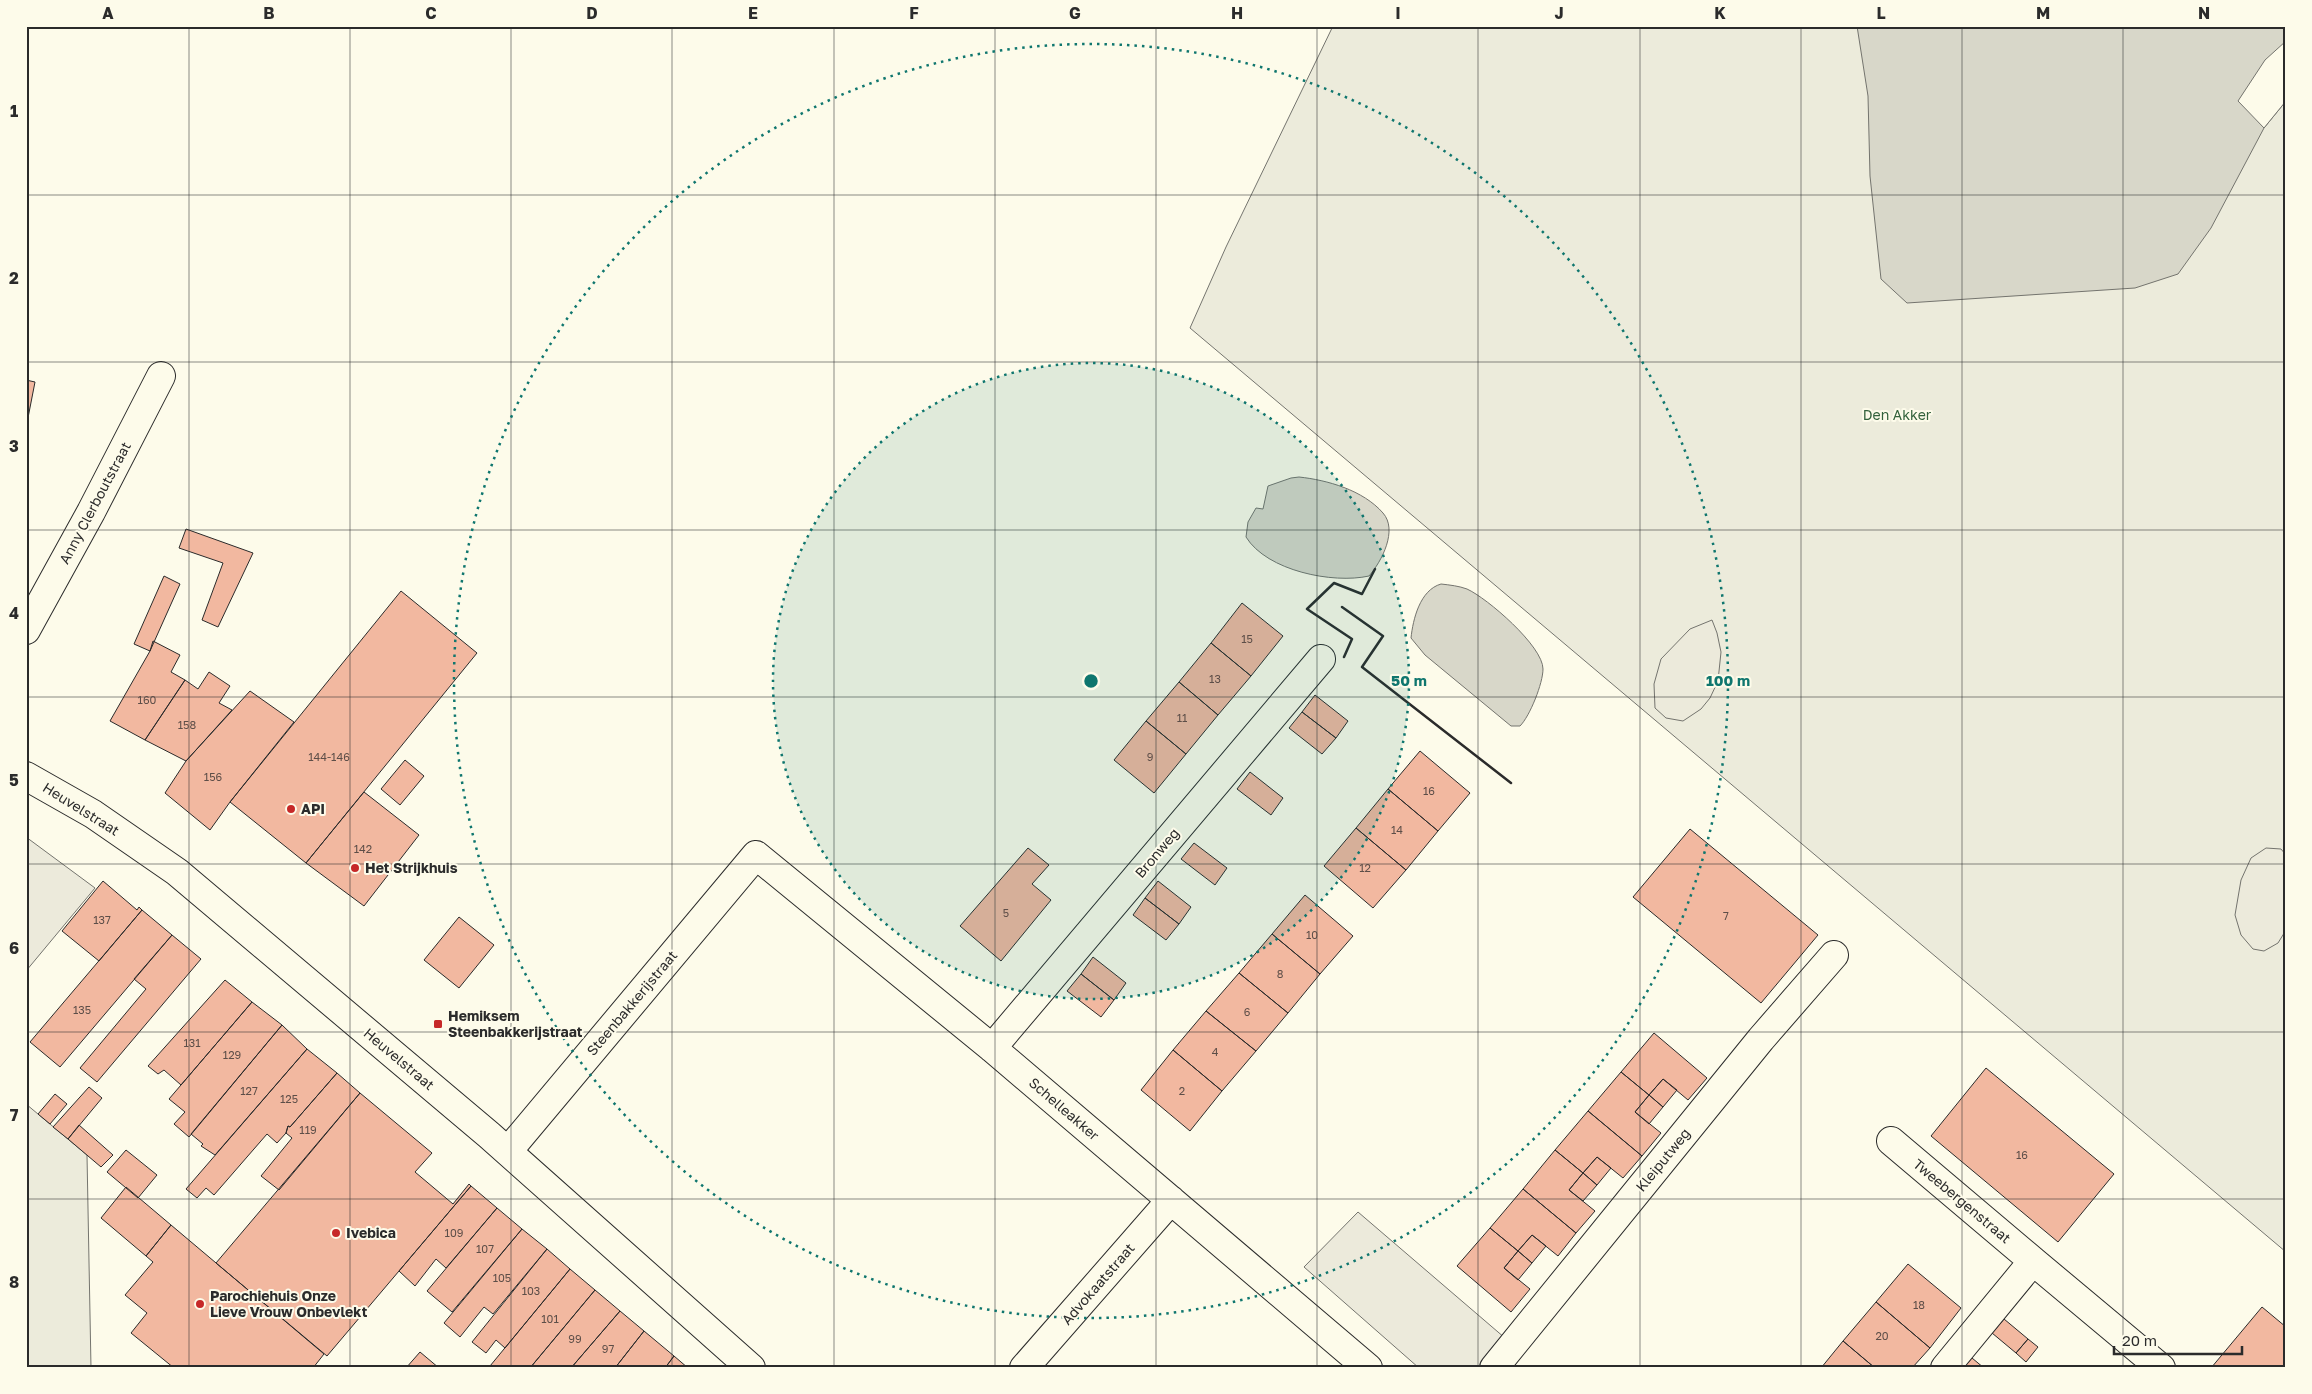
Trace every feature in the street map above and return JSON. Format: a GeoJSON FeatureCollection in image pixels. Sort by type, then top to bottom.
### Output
{"type":"FeatureCollection","features":[{"type":"Feature","properties":{"kind":"street","name":"Anny Clerboutstraat"},"geometry":{"type":"LineString","coordinates":[[26,630],[91,512],[161,376]]}},
{"type":"Feature","properties":{"kind":"street","name":"Bronweg"},"geometry":{"type":"LineString","coordinates":[[992,1048],[1320,659]]}},
{"type":"Feature","properties":{"kind":"street","name":"Heuvelstraat"},"geometry":{"type":"LineString","coordinates":[[26,776],[94,814],[177,872],[508,1151],[752,1368]]}},
{"type":"Feature","properties":{"kind":"street","name":"Schelleakker"},"geometry":{"type":"LineString","coordinates":[[756,855],[992,1048],[1368,1368]]}},
{"type":"Feature","properties":{"kind":"street","name":"Steenbakkerijstraat"},"geometry":{"type":"LineString","coordinates":[[508,1151],[756,855]]}},
{"type":"Feature","properties":{"kind":"street","name":"Kleiputweg"},"geometry":{"type":"LineString","coordinates":[[1494,1368],[1761,1039],[1834,955]]}},
{"type":"Feature","properties":{"kind":"street","name":"Tweebergenstraat"},"geometry":{"type":"LineString","coordinates":[[1891,1141],[2161,1368]]}},
{"type":"Feature","properties":{"kind":"street","name":"Advokaatstraat"},"geometry":{"type":"LineString","coordinates":[[1024,1368],[1171,1200]]}},
{"type":"Feature","properties":{"kind":"street"},"geometry":{"type":"LineString","coordinates":[[1945,1368],[2033,1261]]}},
{"type":"Feature","properties":{"kind":"green space","name":"Den Akker"},"geometry":{"type":"Polygon","coordinates":[[[1333,26],[2286,26],[2286,1252],[1190,328],[1226,247],[1333,26]]]}},
{"type":"Feature","properties":{"kind":"green space"},"geometry":{"type":"Polygon","coordinates":[[[26,1104],[87,1155],[91,1368],[26,1368],[26,1104]]]}},
{"type":"Feature","properties":{"kind":"shaded area"},"geometry":{"type":"Polygon","coordinates":[[[1857,26],[2286,26],[2286,101],[2264,128],[2211,228],[2178,274],[2135,288],[1907,303],[1881,279],[1870,176],[1868,96],[1857,26]]]}},
{"type":"Feature","properties":{"kind":"shaded area"},"geometry":{"type":"Polygon","coordinates":[[[1299,477],[1333,484],[1355,492],[1375,505],[1383,513],[1387,520],[1389,536],[1379,562],[1369,576],[1338,578],[1302,572],[1269,559],[1256,549],[1246,537],[1248,522],[1256,508],[1263,509],[1268,486],[1299,477]]]}},
{"type":"Feature","properties":{"kind":"shaded area"},"geometry":{"type":"Polygon","coordinates":[[[1441,584],[1467,589],[1487,602],[1524,636],[1541,659],[1543,669],[1538,691],[1528,715],[1520,726],[1511,726],[1425,655],[1411,638],[1419,606],[1428,592],[1441,584]]]}},
{"type":"Feature","properties":{"kind":"shaded area"},"geometry":{"type":"Polygon","coordinates":[[[1712,620],[1721,652],[1718,681],[1710,698],[1701,709],[1683,721],[1666,718],[1655,708],[1654,684],[1661,659],[1690,629],[1712,620]]]}},
{"type":"Feature","properties":{"kind":"shaded area"},"geometry":{"type":"Polygon","coordinates":[[[26,837],[95,888],[26,971],[26,837]]]}},
{"type":"Feature","properties":{"kind":"shaded area"},"geometry":{"type":"Polygon","coordinates":[[[2266,848],[2281,849],[2286,855],[2286,930],[2278,943],[2264,951],[2253,949],[2241,935],[2235,915],[2241,880],[2251,858],[2266,848]]]}},
{"type":"Feature","properties":{"kind":"shaded area"},"geometry":{"type":"Polygon","coordinates":[[[1358,1212],[1505,1338],[1479,1368],[1419,1368],[1304,1267],[1358,1212]]]}},
{"type":"Feature","properties":{"kind":"pier"},"geometry":{"type":"Polygon","coordinates":[[[2286,41],[2286,101],[2264,128],[2238,101],[2265,60],[2286,41]]]}},
{"type":"Feature","properties":{"kind":"building"},"geometry":{"type":"Polygon","coordinates":[[[26,380],[35,382],[26,428],[26,380]]]}},
{"type":"Feature","properties":{"kind":"building"},"geometry":{"type":"Polygon","coordinates":[[[186,529],[253,553],[218,627],[202,620],[223,563],[179,548],[186,529]]]}},
{"type":"Feature","properties":{"kind":"building"},"geometry":{"type":"Polygon","coordinates":[[[164,576],[180,584],[150,651],[134,644],[164,576]]]}},
{"type":"Feature","properties":{"kind":"building"},"geometry":{"type":"Polygon","coordinates":[[[401,591],[477,653],[306,863],[230,802],[401,591]]]}},
{"type":"Feature","properties":{"kind":"building"},"geometry":{"type":"Polygon","coordinates":[[[1242,603],[1283,636],[1251,676],[1211,643],[1242,603]]]}},
{"type":"Feature","properties":{"kind":"building"},"geometry":{"type":"Polygon","coordinates":[[[153,641],[180,655],[171,672],[185,680],[145,740],[110,721],[150,651],[153,641]]]}},
{"type":"Feature","properties":{"kind":"building"},"geometry":{"type":"Polygon","coordinates":[[[1211,643],[1251,676],[1218,715],[1179,682],[1211,643]]]}},
{"type":"Feature","properties":{"kind":"building"},"geometry":{"type":"Polygon","coordinates":[[[209,672],[230,686],[219,703],[232,710],[186,761],[145,740],[185,680],[198,689],[209,672]]]}},
{"type":"Feature","properties":{"kind":"building"},"geometry":{"type":"Polygon","coordinates":[[[1179,682],[1218,715],[1186,754],[1146,721],[1179,682]]]}},
{"type":"Feature","properties":{"kind":"building"},"geometry":{"type":"Polygon","coordinates":[[[250,691],[294,722],[210,830],[165,793],[186,761],[250,691]]]}},
{"type":"Feature","properties":{"kind":"building"},"geometry":{"type":"Polygon","coordinates":[[[1315,695],[1348,721],[1336,738],[1302,712],[1315,695]]]}},
{"type":"Feature","properties":{"kind":"building"},"geometry":{"type":"Polygon","coordinates":[[[1302,712],[1336,738],[1322,754],[1289,728],[1302,712]]]}},
{"type":"Feature","properties":{"kind":"building"},"geometry":{"type":"Polygon","coordinates":[[[1146,721],[1186,754],[1154,793],[1114,760],[1146,721]]]}},
{"type":"Feature","properties":{"kind":"building"},"geometry":{"type":"Polygon","coordinates":[[[1420,751],[1470,793],[1438,831],[1388,789],[1420,751]]]}},
{"type":"Feature","properties":{"kind":"building"},"geometry":{"type":"Polygon","coordinates":[[[405,760],[424,776],[400,805],[381,789],[405,760]]]}},
{"type":"Feature","properties":{"kind":"building"},"geometry":{"type":"Polygon","coordinates":[[[1250,772],[1283,798],[1271,815],[1237,789],[1250,772]]]}},
{"type":"Feature","properties":{"kind":"building"},"geometry":{"type":"Polygon","coordinates":[[[1388,789],[1438,831],[1406,870],[1356,828],[1388,789]]]}},
{"type":"Feature","properties":{"kind":"building"},"geometry":{"type":"Polygon","coordinates":[[[364,792],[419,835],[364,906],[306,863],[364,792]]]}},
{"type":"Feature","properties":{"kind":"building"},"geometry":{"type":"Polygon","coordinates":[[[1356,828],[1406,870],[1373,908],[1324,866],[1356,828]]]}},
{"type":"Feature","properties":{"kind":"building"},"geometry":{"type":"Polygon","coordinates":[[[1690,829],[1818,935],[1761,1003],[1633,897],[1690,829]]]}},
{"type":"Feature","properties":{"kind":"building"},"geometry":{"type":"Polygon","coordinates":[[[1194,843],[1227,868],[1215,885],[1181,859],[1194,843]]]}},
{"type":"Feature","properties":{"kind":"building"},"geometry":{"type":"Polygon","coordinates":[[[1028,848],[1049,865],[1032,884],[1051,900],[1001,961],[960,926],[1028,848]]]}},
{"type":"Feature","properties":{"kind":"building"},"geometry":{"type":"Polygon","coordinates":[[[103,881],[137,910],[139,907],[142,910],[99,961],[62,931],[103,881]]]}},
{"type":"Feature","properties":{"kind":"building"},"geometry":{"type":"Polygon","coordinates":[[[1158,881],[1191,907],[1179,924],[1145,898],[1158,881]]]}},
{"type":"Feature","properties":{"kind":"building"},"geometry":{"type":"Polygon","coordinates":[[[1305,895],[1353,936],[1320,974],[1272,934],[1305,895]]]}},
{"type":"Feature","properties":{"kind":"building"},"geometry":{"type":"Polygon","coordinates":[[[1145,898],[1179,924],[1166,940],[1133,915],[1145,898]]]}},
{"type":"Feature","properties":{"kind":"building"},"geometry":{"type":"Polygon","coordinates":[[[142,910],[172,935],[60,1067],[30,1042],[142,910]]]}},
{"type":"Feature","properties":{"kind":"building"},"geometry":{"type":"Polygon","coordinates":[[[459,917],[494,945],[459,988],[424,960],[459,917]]]}},
{"type":"Feature","properties":{"kind":"building"},"geometry":{"type":"Polygon","coordinates":[[[1272,934],[1320,974],[1288,1013],[1239,973],[1272,934]]]}},
{"type":"Feature","properties":{"kind":"building"},"geometry":{"type":"Polygon","coordinates":[[[172,935],[201,959],[97,1082],[80,1068],[146,989],[134,979],[172,935]]]}},
{"type":"Feature","properties":{"kind":"building"},"geometry":{"type":"Polygon","coordinates":[[[1093,957],[1126,983],[1114,1000],[1081,974],[1093,957]]]}},
{"type":"Feature","properties":{"kind":"building"},"geometry":{"type":"Polygon","coordinates":[[[1239,973],[1288,1013],[1256,1051],[1206,1011],[1239,973]]]}},
{"type":"Feature","properties":{"kind":"building"},"geometry":{"type":"Polygon","coordinates":[[[1081,974],[1114,1000],[1101,1017],[1067,991],[1081,974]]]}},
{"type":"Feature","properties":{"kind":"building"},"geometry":{"type":"Polygon","coordinates":[[[225,980],[252,1002],[181,1085],[164,1070],[158,1074],[148,1066],[225,980]]]}},
{"type":"Feature","properties":{"kind":"building"},"geometry":{"type":"Polygon","coordinates":[[[252,1002],[282,1025],[189,1137],[174,1124],[185,1112],[169,1099],[252,1002]]]}},
{"type":"Feature","properties":{"kind":"building"},"geometry":{"type":"Polygon","coordinates":[[[1206,1011],[1256,1051],[1222,1091],[1173,1050],[1206,1011]]]}},
{"type":"Feature","properties":{"kind":"building"},"geometry":{"type":"Polygon","coordinates":[[[282,1025],[307,1049],[215,1155],[201,1146],[203,1144],[191,1134],[282,1025]]]}},
{"type":"Feature","properties":{"kind":"building"},"geometry":{"type":"Polygon","coordinates":[[[1654,1033],[1707,1078],[1688,1100],[1663,1079],[1649,1095],[1621,1072],[1654,1033]]]}},
{"type":"Feature","properties":{"kind":"building"},"geometry":{"type":"Polygon","coordinates":[[[307,1049],[337,1073],[290,1127],[288,1126],[286,1133],[277,1143],[267,1134],[214,1195],[206,1188],[197,1198],[186,1189],[307,1049]]]}},
{"type":"Feature","properties":{"kind":"building"},"geometry":{"type":"Polygon","coordinates":[[[1173,1050],[1222,1091],[1190,1131],[1141,1090],[1173,1050]]]}},
{"type":"Feature","properties":{"kind":"building"},"geometry":{"type":"Polygon","coordinates":[[[1986,1068],[2114,1174],[2058,1242],[1931,1136],[1986,1068]]]}},
{"type":"Feature","properties":{"kind":"building"},"geometry":{"type":"Polygon","coordinates":[[[1621,1072],[1649,1095],[1635,1112],[1661,1133],[1642,1156],[1588,1111],[1621,1072]]]}},
{"type":"Feature","properties":{"kind":"building"},"geometry":{"type":"Polygon","coordinates":[[[337,1073],[360,1093],[279,1190],[261,1176],[292,1138],[286,1133],[288,1126],[290,1127],[337,1073]]]}},
{"type":"Feature","properties":{"kind":"building"},"geometry":{"type":"Polygon","coordinates":[[[1663,1079],[1677,1090],[1663,1107],[1649,1095],[1663,1079]]]}},
{"type":"Feature","properties":{"kind":"building"},"geometry":{"type":"Polygon","coordinates":[[[89,1087],[102,1098],[68,1139],[53,1127],[89,1087]]]}},
{"type":"Feature","properties":{"kind":"building","name":"Ivebica"},"geometry":{"type":"Polygon","coordinates":[[[360,1093],[432,1153],[415,1172],[453,1204],[469,1184],[471,1186],[327,1356],[216,1263],[360,1093]]]}},
{"type":"Feature","properties":{"kind":"building"},"geometry":{"type":"Polygon","coordinates":[[[55,1094],[67,1104],[50,1124],[38,1114],[55,1094]]]}},
{"type":"Feature","properties":{"kind":"building"},"geometry":{"type":"Polygon","coordinates":[[[1649,1095],[1663,1107],[1649,1124],[1635,1112],[1649,1095]]]}},
{"type":"Feature","properties":{"kind":"building"},"geometry":{"type":"Polygon","coordinates":[[[1588,1111],[1642,1156],[1623,1178],[1597,1157],[1583,1173],[1555,1150],[1588,1111]]]}},
{"type":"Feature","properties":{"kind":"building"},"geometry":{"type":"Polygon","coordinates":[[[79,1125],[113,1155],[101,1167],[68,1139],[79,1125]]]}},
{"type":"Feature","properties":{"kind":"building"},"geometry":{"type":"Polygon","coordinates":[[[126,1150],[157,1175],[138,1198],[107,1172],[126,1150]]]}},
{"type":"Feature","properties":{"kind":"building"},"geometry":{"type":"Polygon","coordinates":[[[1555,1150],[1583,1173],[1569,1190],[1595,1211],[1576,1233],[1523,1189],[1555,1150]]]}},
{"type":"Feature","properties":{"kind":"building"},"geometry":{"type":"Polygon","coordinates":[[[1597,1157],[1611,1168],[1597,1185],[1583,1173],[1597,1157]]]}},
{"type":"Feature","properties":{"kind":"building"},"geometry":{"type":"Polygon","coordinates":[[[1583,1173],[1597,1185],[1583,1201],[1569,1190],[1583,1173]]]}},
{"type":"Feature","properties":{"kind":"building"},"geometry":{"type":"Polygon","coordinates":[[[471,1186],[497,1208],[446,1268],[436,1259],[415,1286],[399,1271],[471,1186]]]}},
{"type":"Feature","properties":{"kind":"building"},"geometry":{"type":"Polygon","coordinates":[[[126,1187],[171,1225],[146,1256],[101,1218],[126,1187]]]}},
{"type":"Feature","properties":{"kind":"building"},"geometry":{"type":"Polygon","coordinates":[[[1523,1189],[1576,1233],[1558,1256],[1532,1235],[1518,1251],[1490,1228],[1523,1189]]]}},
{"type":"Feature","properties":{"kind":"building"},"geometry":{"type":"Polygon","coordinates":[[[497,1208],[522,1229],[452,1312],[427,1291],[497,1208]]]}},
{"type":"Feature","properties":{"kind":"building","name":"Parochiehuis Onze Lieve Vrouw Onbevlekt"},"geometry":{"type":"Polygon","coordinates":[[[171,1225],[324,1354],[313,1368],[174,1368],[131,1333],[147,1313],[125,1295],[153,1262],[146,1256],[171,1225]]]}},
{"type":"Feature","properties":{"kind":"building"},"geometry":{"type":"Polygon","coordinates":[[[1490,1228],[1518,1251],[1504,1268],[1530,1289],[1511,1312],[1457,1266],[1490,1228]]]}},
{"type":"Feature","properties":{"kind":"building"},"geometry":{"type":"Polygon","coordinates":[[[522,1229],[547,1249],[493,1314],[484,1307],[460,1337],[444,1323],[522,1229]]]}},
{"type":"Feature","properties":{"kind":"building"},"geometry":{"type":"Polygon","coordinates":[[[1532,1235],[1546,1246],[1532,1263],[1518,1251],[1532,1235]]]}},
{"type":"Feature","properties":{"kind":"building"},"geometry":{"type":"Polygon","coordinates":[[[547,1249],[570,1269],[505,1348],[496,1340],[486,1353],[472,1342],[547,1249]]]}},
{"type":"Feature","properties":{"kind":"building"},"geometry":{"type":"Polygon","coordinates":[[[1518,1251],[1532,1263],[1518,1280],[1504,1268],[1518,1251]]]}},
{"type":"Feature","properties":{"kind":"building"},"geometry":{"type":"Polygon","coordinates":[[[1908,1264],[1961,1308],[1930,1348],[1876,1302],[1908,1264]]]}},
{"type":"Feature","properties":{"kind":"building"},"geometry":{"type":"Polygon","coordinates":[[[570,1269],[595,1290],[530,1368],[490,1366],[570,1269]]]}},
{"type":"Feature","properties":{"kind":"building"},"geometry":{"type":"Polygon","coordinates":[[[595,1290],[620,1311],[571,1368],[530,1368],[595,1290]]]}},
{"type":"Feature","properties":{"kind":"building"},"geometry":{"type":"Polygon","coordinates":[[[1876,1302],[1930,1348],[1912,1368],[1875,1368],[1843,1341],[1876,1302]]]}},
{"type":"Feature","properties":{"kind":"building"},"geometry":{"type":"Polygon","coordinates":[[[2262,1307],[2286,1327],[2286,1368],[2211,1368],[2262,1307]]]}},
{"type":"Feature","properties":{"kind":"building"},"geometry":{"type":"Polygon","coordinates":[[[620,1311],[644,1331],[615,1368],[571,1368],[620,1311]]]}},
{"type":"Feature","properties":{"kind":"building"},"geometry":{"type":"Polygon","coordinates":[[[2004,1319],[2028,1339],[2016,1353],[1992,1333],[2004,1319]]]}},
{"type":"Feature","properties":{"kind":"building"},"geometry":{"type":"Polygon","coordinates":[[[644,1331],[674,1356],[665,1368],[615,1368],[644,1331]]]}},
{"type":"Feature","properties":{"kind":"building"},"geometry":{"type":"Polygon","coordinates":[[[2028,1339],[2038,1347],[2026,1362],[2016,1353],[2028,1339]]]}},
{"type":"Feature","properties":{"kind":"building"},"geometry":{"type":"Polygon","coordinates":[[[1843,1341],[1875,1368],[1821,1368],[1843,1341]]]}},
{"type":"Feature","properties":{"kind":"building"},"geometry":{"type":"Polygon","coordinates":[[[420,1352],[439,1368],[406,1368],[420,1352]]]}},
{"type":"Feature","properties":{"kind":"building"},"geometry":{"type":"Polygon","coordinates":[[[674,1356],[688,1368],[665,1368],[674,1356]]]}},
{"type":"Feature","properties":{"kind":"building"},"geometry":{"type":"Polygon","coordinates":[[[1972,1358],[1984,1368],[1963,1368],[1972,1358]]]}},
{"type":"Feature","properties":{"kind":"wall"},"geometry":{"type":"LineString","coordinates":[[1344,657],[1352,639],[1307,609],[1334,583],[1362,594],[1375,569]]}},
{"type":"Feature","properties":{"kind":"wall"},"geometry":{"type":"LineString","coordinates":[[1342,607],[1383,636],[1362,667],[1511,783]]}},
{"type":"Feature","properties":{"kind":"place","name":"API"},"geometry":{"type":"Point","coordinates":[291,809]}},
{"type":"Feature","properties":{"kind":"place","name":"Het Strijkhuis"},"geometry":{"type":"Point","coordinates":[355,868]}},
{"type":"Feature","properties":{"kind":"place","name":"Hemiksem Steenbakkerijstraat"},"geometry":{"type":"Point","coordinates":[438,1024]}},
{"type":"Feature","properties":{"kind":"place","name":"Ivebica"},"geometry":{"type":"Point","coordinates":[336,1233]}},
{"type":"Feature","properties":{"kind":"place","name":"Parochiehuis Onze Lieve Vrouw Onbevlekt"},"geometry":{"type":"Point","coordinates":[200,1304]}}]}
